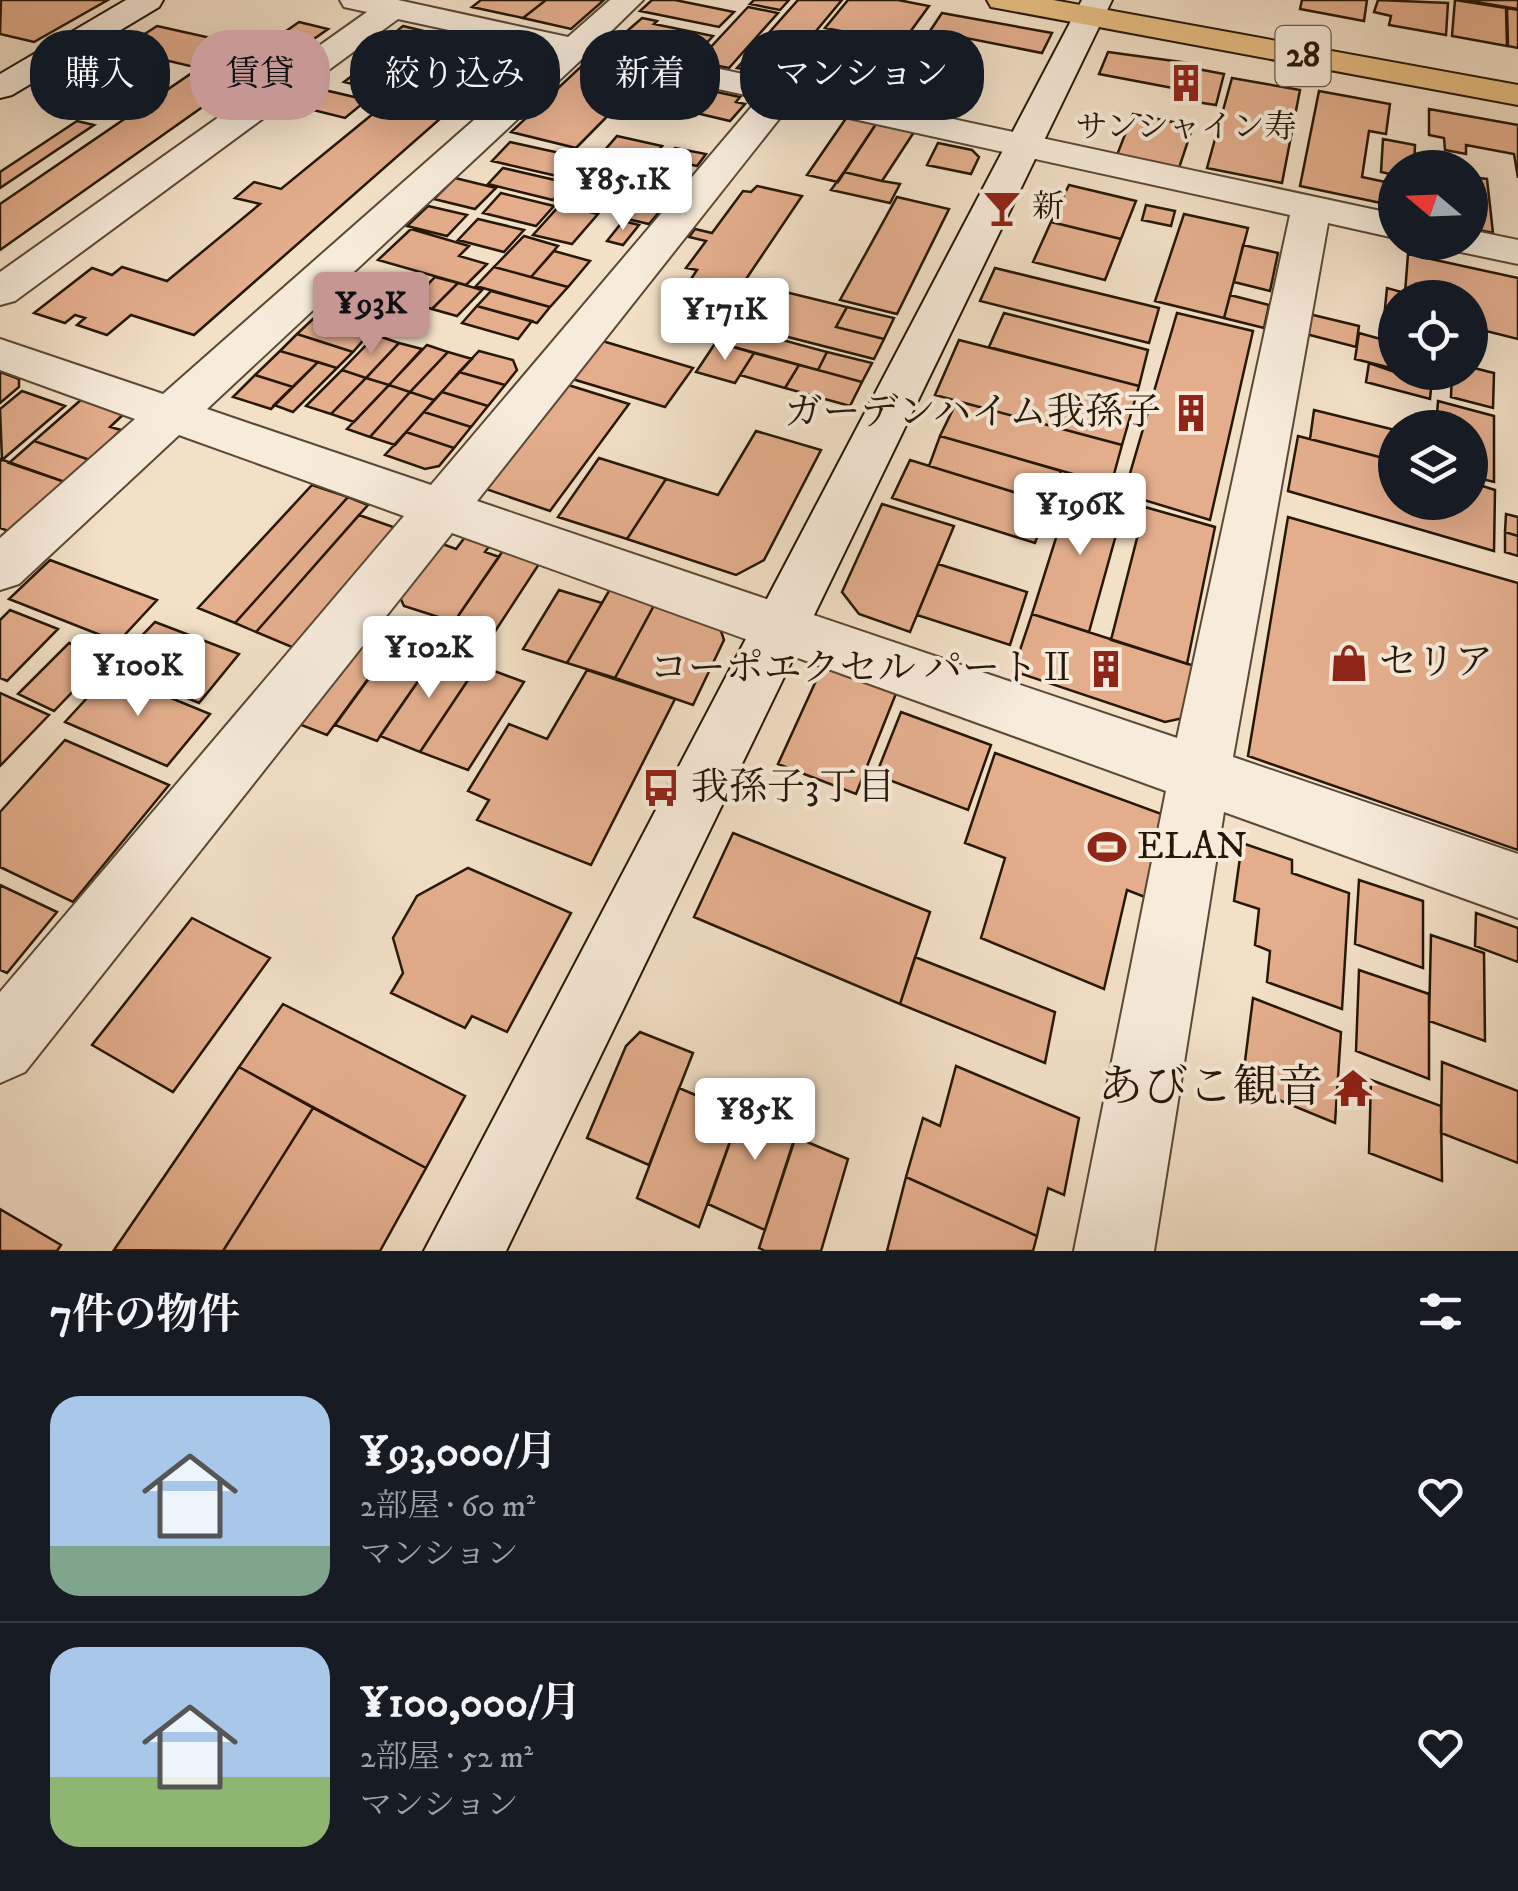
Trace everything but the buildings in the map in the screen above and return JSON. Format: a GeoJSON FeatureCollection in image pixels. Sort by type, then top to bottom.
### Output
{"type":"FeatureCollection","features":[{"type":"Feature","properties":{"kind":"main road","name":"28"},"geometry":{"type":"LineString","coordinates":[[1002,0],[1100,5],[1518,74]]}},
{"type":"Feature","properties":{"kind":"main road","name":"28"},"geometry":{"type":"LineString","coordinates":[[1100,5],[1518,96]]}},
{"type":"Feature","properties":{"kind":"street"},"geometry":{"type":"LineString","coordinates":[[0,88],[148,0]]}},
{"type":"Feature","properties":{"kind":"street"},"geometry":{"type":"LineString","coordinates":[[355,0],[740,83]]}},
{"type":"Feature","properties":{"kind":"street"},"geometry":{"type":"LineString","coordinates":[[0,569],[628,0]]}},
{"type":"Feature","properties":{"kind":"street"},"geometry":{"type":"LineString","coordinates":[[464,1251],[1020,146],[1100,5]]}},
{"type":"Feature","properties":{"kind":"street"},"geometry":{"type":"LineString","coordinates":[[0,292],[393,8]]}},
{"type":"Feature","properties":{"kind":"street"},"geometry":{"type":"LineString","coordinates":[[0,1047],[759,120]]}},
{"type":"Feature","properties":{"kind":"street"},"geometry":{"type":"LineString","coordinates":[[905,120],[1378,222]]}},
{"type":"Feature","properties":{"kind":"street"},"geometry":{"type":"LineString","coordinates":[[1114,1251],[1200,772],[1311,208]]}},
{"type":"Feature","properties":{"kind":"street"},"geometry":{"type":"LineString","coordinates":[[1488,246],[1518,252]]}},
{"type":"Feature","properties":{"kind":"street"},"geometry":{"type":"LineString","coordinates":[[0,354],[1518,886]]}},
{"type":"Feature","properties":{"kind":"place","name":"サンシャイン寿"},"geometry":{"type":"Point","coordinates":[1186,83]}},
{"type":"Feature","properties":{"kind":"place","name":"新"},"geometry":{"type":"Point","coordinates":[1002,208]}},
{"type":"Feature","properties":{"kind":"place","name":"ガーデンハイム我孫子"},"geometry":{"type":"Point","coordinates":[1191,413]}},
{"type":"Feature","properties":{"kind":"place","name":"セリア"},"geometry":{"type":"Point","coordinates":[1349,663]}},
{"type":"Feature","properties":{"kind":"place","name":"コーポエクセル パートⅡ"},"geometry":{"type":"Point","coordinates":[1106,669]}},
{"type":"Feature","properties":{"kind":"place","name":"我孫子3丁目"},"geometry":{"type":"Point","coordinates":[661,788]}},
{"type":"Feature","properties":{"kind":"place","name":"ELAN"},"geometry":{"type":"Point","coordinates":[1107,847]}},
{"type":"Feature","properties":{"kind":"place","name":"あびこ観音"},"geometry":{"type":"Point","coordinates":[1353,1088]}}]}
